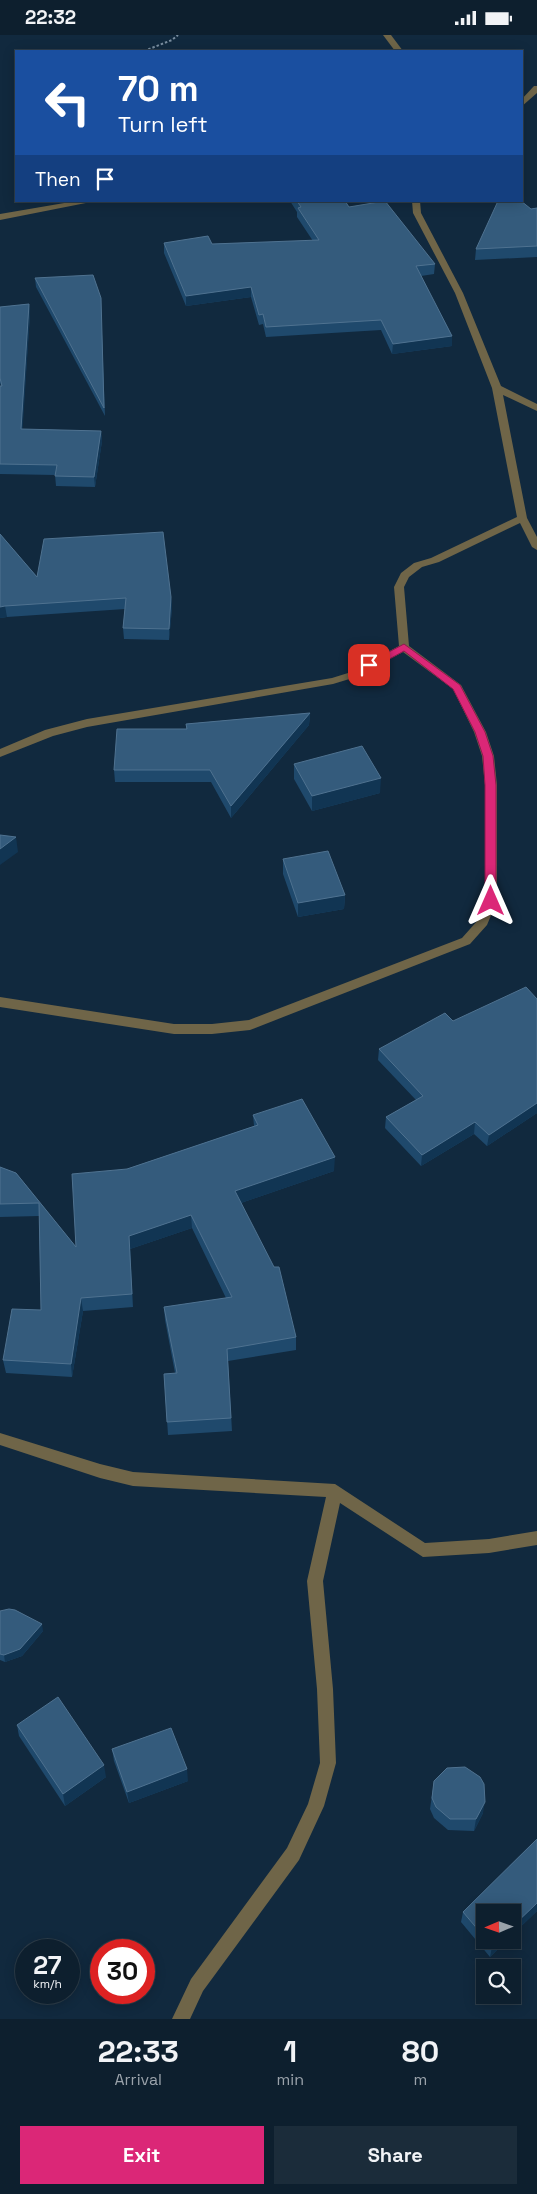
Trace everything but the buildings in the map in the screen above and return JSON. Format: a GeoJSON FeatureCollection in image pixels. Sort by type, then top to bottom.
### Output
{"type":"FeatureCollection","features":[{"type":"Feature","properties":{"kind":"street"},"geometry":{"type":"LineString","coordinates":[[387,35],[398,50]]}},
{"type":"Feature","properties":{"kind":"street"},"geometry":{"type":"LineString","coordinates":[[523,103],[537,88]]}},
{"type":"Feature","properties":{"kind":"street"},"geometry":{"type":"LineString","coordinates":[[0,217],[86,202]]}},
{"type":"Feature","properties":{"kind":"street"},"geometry":{"type":"LineString","coordinates":[[416,202],[417,213],[458,293],[497,388],[522,518],[537,547]]}},
{"type":"Feature","properties":{"kind":"street"},"geometry":{"type":"LineString","coordinates":[[497,388],[537,408]]}},
{"type":"Feature","properties":{"kind":"street"},"geometry":{"type":"LineString","coordinates":[[0,1001],[174,1029],[212,1029],[250,1025],[466,941],[483,922],[491,901],[491,785],[488,756],[480,732],[457,687],[404,647],[399,587],[405,575],[418,565],[435,560],[522,518]]}},
{"type":"Feature","properties":{"kind":"street"},"geometry":{"type":"LineString","coordinates":[[0,753],[49,733],[87,723],[333,681],[352,675],[404,647]]}},
{"type":"Feature","properties":{"kind":"street"},"geometry":{"type":"LineString","coordinates":[[0,1439],[100,1471],[133,1479],[336,1491],[423,1550],[489,1546],[537,1538]]}},
{"type":"Feature","properties":{"kind":"street"},"geometry":{"type":"LineString","coordinates":[[181,2019],[197,1985],[293,1854],[316,1806],[328,1763],[325,1689],[315,1581],[336,1491]]}},
{"type":"Feature","properties":{"kind":"path"},"geometry":{"type":"LineString","coordinates":[[147,50],[172,40],[178,35]]}},
{"type":"Feature","properties":{"kind":"route"},"geometry":{"type":"LineString","coordinates":[[369,665],[404,647],[457,687],[480,732],[488,756],[491,785],[491,901]]}}]}
